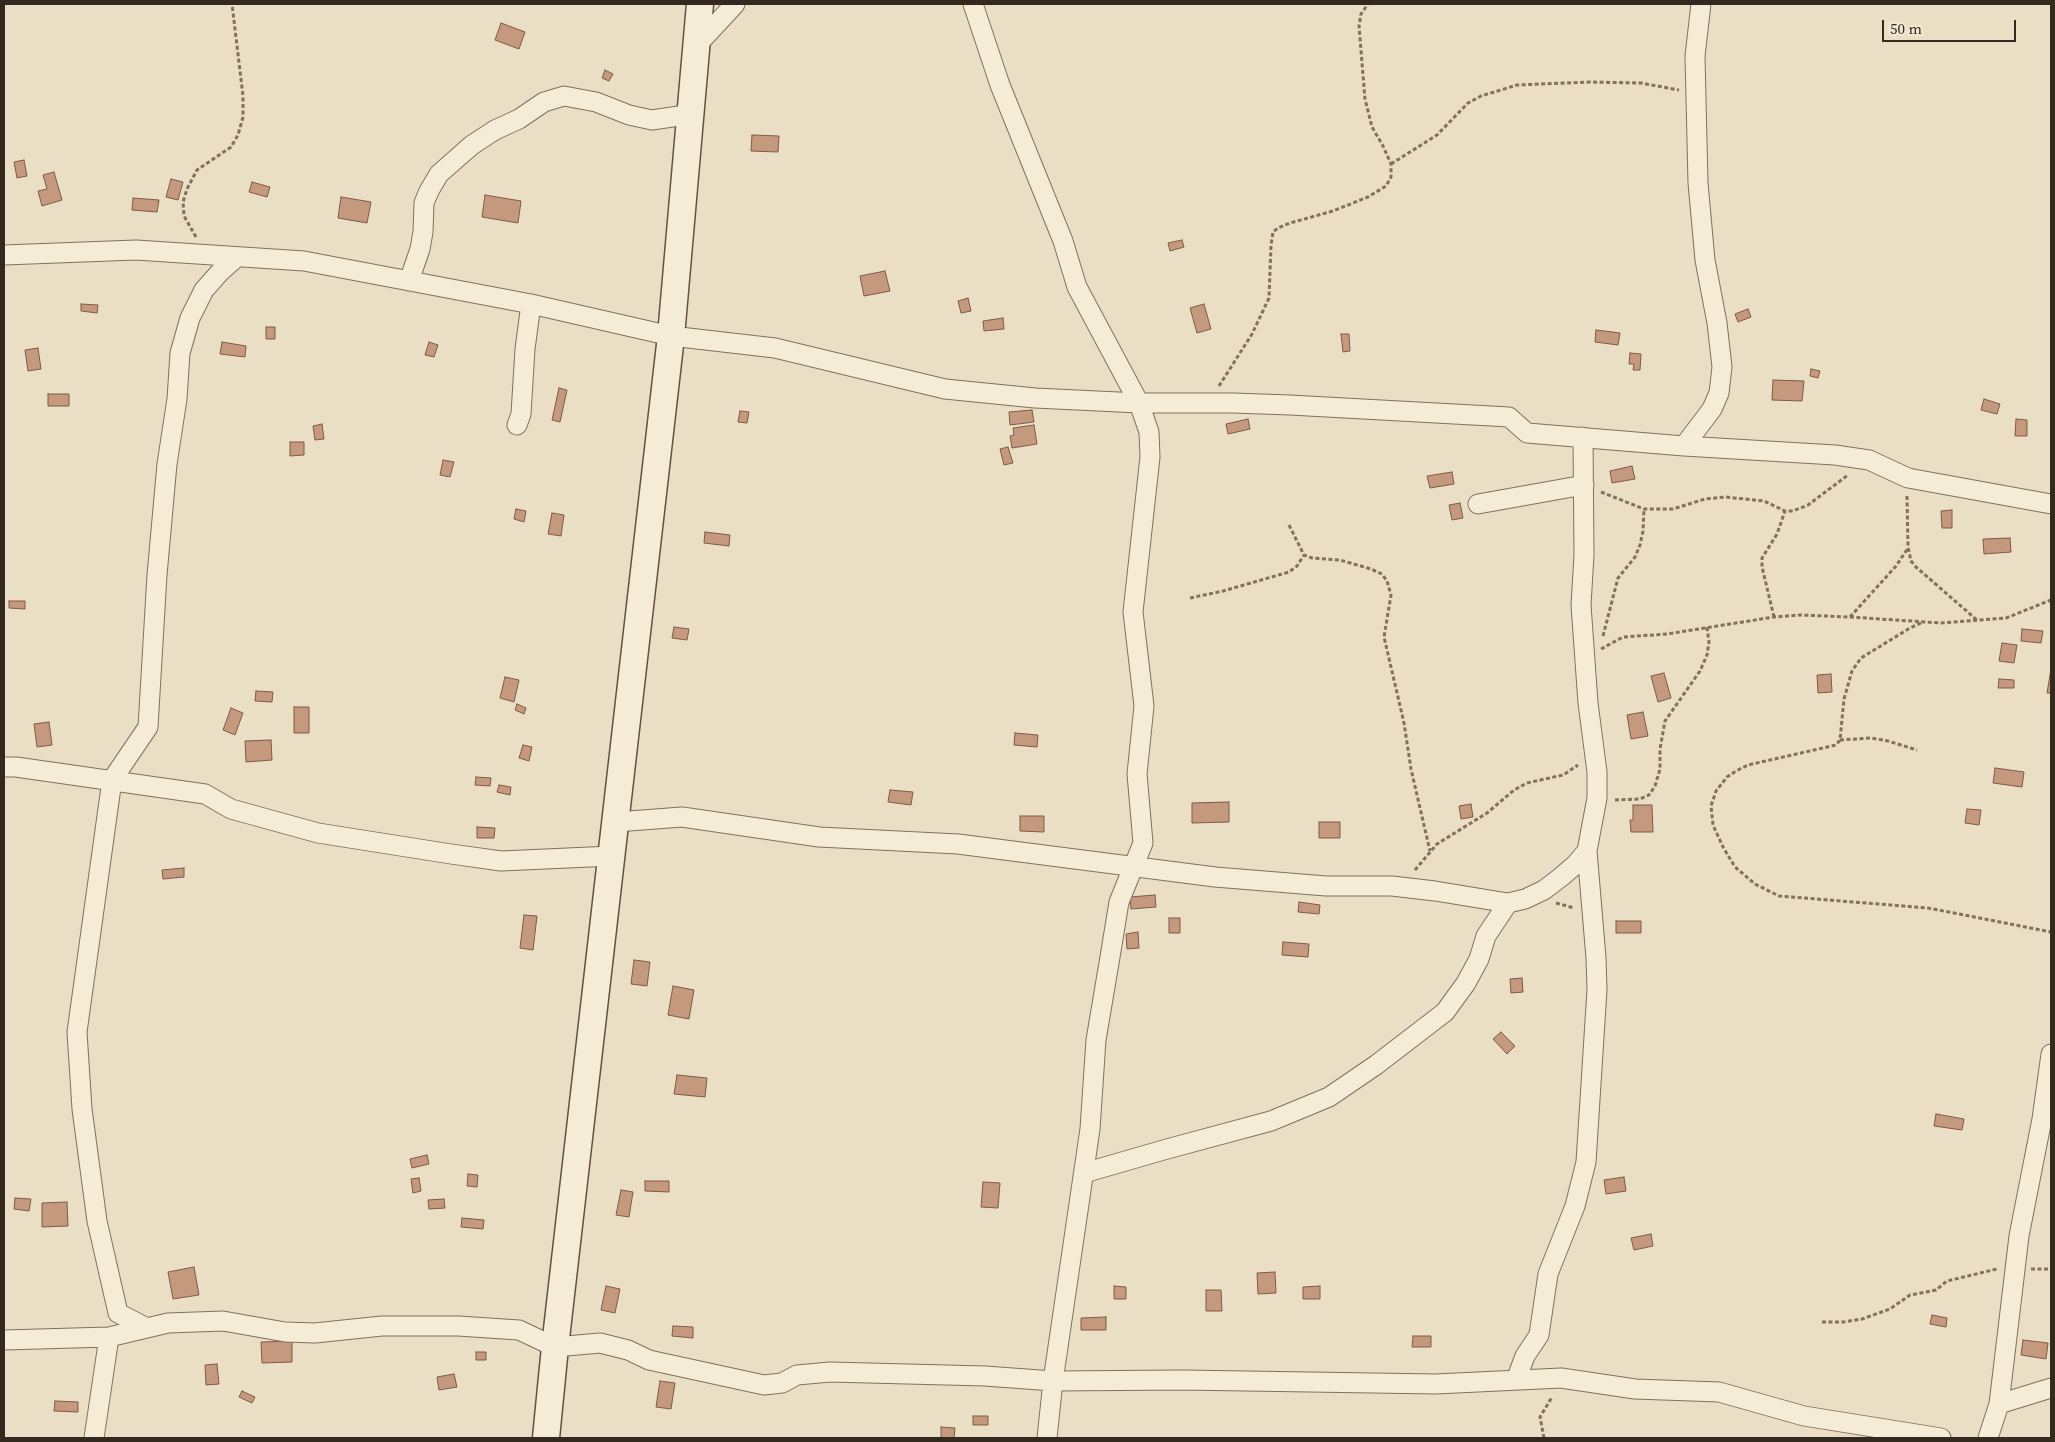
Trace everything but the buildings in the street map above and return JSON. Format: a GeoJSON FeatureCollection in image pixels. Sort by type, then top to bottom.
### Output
{"type":"FeatureCollection","features":[{"type":"Feature","properties":{"kind":"main road"},"geometry":{"type":"LineString","coordinates":[[546,1438],[671,336],[692,114],[700,4]]}},
{"type":"Feature","properties":{"kind":"street"},"geometry":{"type":"LineString","coordinates":[[697,45],[735,4]]}},
{"type":"Feature","properties":{"kind":"street"},"geometry":{"type":"LineString","coordinates":[[973,4],[1000,85],[1052,212],[1077,287],[1139,403],[1149,432],[1150,457],[1134,612],[1144,706],[1137,774],[1143,843],[1119,902],[1096,1040],[1090,1129],[1053,1381],[1047,1438]]}},
{"type":"Feature","properties":{"kind":"street"},"geometry":{"type":"LineString","coordinates":[[1684,446],[1712,409],[1719,393],[1722,367],[1717,323],[1705,260],[1698,183],[1695,56],[1701,4]]}},
{"type":"Feature","properties":{"kind":"street"},"geometry":{"type":"LineString","coordinates":[[409,281],[420,249],[423,232],[424,203],[429,191],[439,174],[472,146],[495,130],[519,119],[544,102],[564,96],[596,102],[629,115],[652,120],[692,114]]}},
{"type":"Feature","properties":{"kind":"street"},"geometry":{"type":"LineString","coordinates":[[4,255],[136,250],[304,261],[531,304],[671,336],[775,348],[944,389],[1035,398],[1139,403],[1290,405],[1509,417],[1527,433],[1684,446],[1835,455],[1870,460],[1908,478],[2050,506]]}},
{"type":"Feature","properties":{"kind":"street"},"geometry":{"type":"LineString","coordinates":[[147,1328],[118,1313],[98,1221],[82,1108],[77,1032],[112,780],[148,727],[157,575],[168,464],[177,399],[180,352],[190,318],[204,290],[237,257]]}},
{"type":"Feature","properties":{"kind":"street"},"geometry":{"type":"LineString","coordinates":[[517,425],[521,414],[525,349],[531,304]]}},
{"type":"Feature","properties":{"kind":"street"},"geometry":{"type":"LineString","coordinates":[[1516,1380],[1525,1356],[1539,1335],[1548,1274],[1575,1206],[1586,1162],[1597,990],[1587,851],[1597,798],[1597,772],[1580,605],[1584,554],[1583,437]]}},
{"type":"Feature","properties":{"kind":"street"},"geometry":{"type":"LineString","coordinates":[[1478,504],[1584,485]]}},
{"type":"Feature","properties":{"kind":"street"},"geometry":{"type":"LineString","coordinates":[[4,766],[16,766],[205,794],[231,809],[318,833],[450,854],[501,861],[612,856]]}},
{"type":"Feature","properties":{"kind":"street"},"geometry":{"type":"LineString","coordinates":[[616,822],[682,817],[819,837],[958,844],[1215,877],[1326,886],[1392,886],[1517,901]]}},
{"type":"Feature","properties":{"kind":"street"},"geometry":{"type":"LineString","coordinates":[[1084,1173],[1271,1121],[1329,1097],[1376,1065],[1445,1012],[1466,983],[1479,959],[1486,936],[1517,901],[1544,890],[1575,865],[1587,851]]}},
{"type":"Feature","properties":{"kind":"street"},"geometry":{"type":"LineString","coordinates":[[1988,1438],[1999,1404],[2019,1236],[2042,1120],[2051,1054]]}},
{"type":"Feature","properties":{"kind":"street"},"geometry":{"type":"LineString","coordinates":[[4,1340],[109,1337],[168,1323],[223,1321],[300,1333],[382,1326],[458,1326],[519,1330],[555,1347],[600,1343],[628,1350],[649,1360],[764,1385],[782,1383],[797,1374],[830,1372],[985,1376],[1053,1381],[1183,1380],[1436,1384],[1561,1378],[1635,1389],[1719,1392],[1804,1416],[1941,1438]]}},
{"type":"Feature","properties":{"kind":"street"},"geometry":{"type":"LineString","coordinates":[[94,1438],[109,1337]]}},
{"type":"Feature","properties":{"kind":"street"},"geometry":{"type":"LineString","coordinates":[[1999,1404],[2051,1388]]}},
{"type":"Feature","properties":{"kind":"path"},"geometry":{"type":"LineString","coordinates":[[203,253],[200,242],[184,216],[183,202],[187,189],[197,170],[231,147],[238,135],[243,117],[243,96],[232,4]]}},
{"type":"Feature","properties":{"kind":"path"},"geometry":{"type":"LineString","coordinates":[[1208,403],[1264,312],[1269,298],[1273,232],[1290,223],[1333,211],[1368,197],[1386,186],[1391,177],[1391,164],[1372,126],[1365,100],[1360,26],[1361,14],[1368,4]]}},
{"type":"Feature","properties":{"kind":"path"},"geometry":{"type":"LineString","coordinates":[[1391,164],[1437,135],[1468,103],[1481,96],[1517,85],[1640,82],[1695,94]]}},
{"type":"Feature","properties":{"kind":"path"},"geometry":{"type":"LineString","coordinates":[[1584,485],[1644,509],[1673,510],[1705,499],[1725,497],[1764,501],[1785,511],[1793,511],[1808,505],[1870,460]]}},
{"type":"Feature","properties":{"kind":"path"},"geometry":{"type":"LineString","coordinates":[[1908,478],[1908,547],[1912,561],[1916,567],[1978,621]]}},
{"type":"Feature","properties":{"kind":"path"},"geometry":{"type":"LineString","coordinates":[[1599,656],[1604,628],[1611,609],[1618,578],[1635,557],[1640,545],[1644,509]]}},
{"type":"Feature","properties":{"kind":"path"},"geometry":{"type":"LineString","coordinates":[[1774,617],[1764,576],[1762,558],[1777,534],[1785,511]]}},
{"type":"Feature","properties":{"kind":"path"},"geometry":{"type":"LineString","coordinates":[[1289,525],[1304,555],[1312,558],[1340,560],[1382,574],[1387,581],[1391,595],[1384,637],[1430,851]]}},
{"type":"Feature","properties":{"kind":"path"},"geometry":{"type":"LineString","coordinates":[[1850,617],[1896,566],[1908,547]]}},
{"type":"Feature","properties":{"kind":"path"},"geometry":{"type":"LineString","coordinates":[[1190,598],[1223,591],[1289,572],[1297,566],[1304,555]]}},
{"type":"Feature","properties":{"kind":"path"},"geometry":{"type":"LineString","coordinates":[[1601,650],[1623,637],[1667,634],[1774,617],[1800,615],[1850,617],[1921,623],[1978,621],[2006,618],[2051,600]]}},
{"type":"Feature","properties":{"kind":"path"},"geometry":{"type":"LineString","coordinates":[[1840,740],[1844,700],[1852,671],[1861,658],[1921,623]]}},
{"type":"Feature","properties":{"kind":"path"},"geometry":{"type":"LineString","coordinates":[[1597,798],[1624,801],[1640,799],[1649,795],[1656,786],[1660,769],[1660,749],[1665,721],[1704,663],[1709,642],[1707,628]]}},
{"type":"Feature","properties":{"kind":"path"},"geometry":{"type":"LineString","coordinates":[[1916,750],[1871,738],[1840,740],[1832,747],[1748,765],[1732,774],[1720,785],[1711,806],[1714,825],[1723,846],[1736,867],[1755,884],[1779,896],[1928,908],[2051,932]]}},
{"type":"Feature","properties":{"kind":"path"},"geometry":{"type":"LineString","coordinates":[[1392,886],[1417,869],[1437,844],[1487,813],[1514,790],[1527,783],[1563,775],[1572,771],[1593,741]]}},
{"type":"Feature","properties":{"kind":"path"},"geometry":{"type":"LineString","coordinates":[[1517,901],[1565,905],[1593,918]]}},
{"type":"Feature","properties":{"kind":"path"},"geometry":{"type":"LineString","coordinates":[[1822,1322],[1843,1322],[1862,1319],[1890,1309],[1910,1295],[1936,1290],[1947,1281],[2000,1268],[2016,1261]]}},
{"type":"Feature","properties":{"kind":"path"},"geometry":{"type":"LineString","coordinates":[[1544,1438],[1540,1417],[1561,1378]]}}]}
